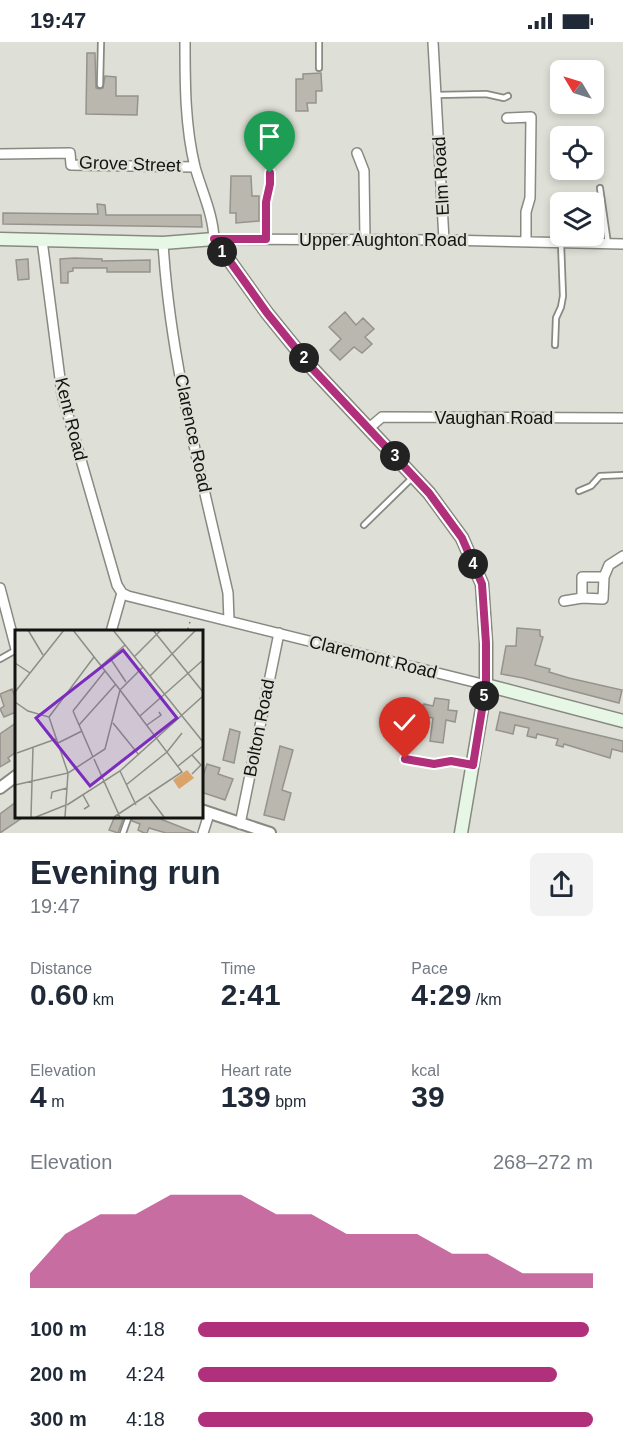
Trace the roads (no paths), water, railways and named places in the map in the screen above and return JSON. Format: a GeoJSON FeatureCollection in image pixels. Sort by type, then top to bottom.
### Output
{"type":"FeatureCollection","features":[{"type":"Feature","properties":{"kind":"main road","name":"Upper Aughton Road"},"geometry":{"type":"LineString","coordinates":[[0,239],[163,243],[214,239]]}},
{"type":"Feature","properties":{"kind":"main road"},"geometry":{"type":"LineString","coordinates":[[214,239],[261,305],[310,366],[429,493],[462,538],[482,584],[486,685],[461,833]]}},
{"type":"Feature","properties":{"kind":"main road","name":"Claremont Road"},"geometry":{"type":"LineString","coordinates":[[486,685],[622,717]]}},
{"type":"Feature","properties":{"kind":"street"},"geometry":{"type":"LineString","coordinates":[[185,42],[185,109],[195,167],[213,223],[214,239]]}},
{"type":"Feature","properties":{"kind":"street","name":"Elm Road"},"geometry":{"type":"LineString","coordinates":[[433,42],[444,240]]}},
{"type":"Feature","properties":{"kind":"street"},"geometry":{"type":"LineString","coordinates":[[507,118],[531,117],[530,198],[526,212],[525,242]]}},
{"type":"Feature","properties":{"kind":"street","name":"Grove Street"},"geometry":{"type":"LineString","coordinates":[[0,154],[70,153],[71,165],[195,167]]}},
{"type":"Feature","properties":{"kind":"street"},"geometry":{"type":"LineString","coordinates":[[357,153],[364,171],[365,239]]}},
{"type":"Feature","properties":{"kind":"street","name":"Upper Aughton Road"},"geometry":{"type":"LineString","coordinates":[[214,239],[550,243]]}},
{"type":"Feature","properties":{"kind":"street","name":"Kent Road"},"geometry":{"type":"LineString","coordinates":[[42,240],[62,394],[117,585],[122,593]]}},
{"type":"Feature","properties":{"kind":"street","name":"Clarence Road"},"geometry":{"type":"LineString","coordinates":[[163,243],[165,275],[184,396],[228,593],[229,621]]}},
{"type":"Feature","properties":{"kind":"street","name":"Upper Aughton Road"},"geometry":{"type":"LineString","coordinates":[[604,244],[623,244]]}},
{"type":"Feature","properties":{"kind":"street","name":"Vaughan Road"},"geometry":{"type":"LineString","coordinates":[[369,428],[382,417],[623,418]]}},
{"type":"Feature","properties":{"kind":"street"},"geometry":{"type":"LineString","coordinates":[[564,602],[582,598],[603,599],[604,577],[609,566],[623,556]]}},
{"type":"Feature","properties":{"kind":"street"},"geometry":{"type":"LineString","coordinates":[[582,598],[582,577],[604,577]]}},
{"type":"Feature","properties":{"kind":"street"},"geometry":{"type":"LineString","coordinates":[[0,588],[15,645]]}},
{"type":"Feature","properties":{"kind":"street"},"geometry":{"type":"LineString","coordinates":[[112,630],[122,593]]}},
{"type":"Feature","properties":{"kind":"street","name":"Claremont Road"},"geometry":{"type":"LineString","coordinates":[[122,593],[486,685]]}},
{"type":"Feature","properties":{"kind":"street","name":"Bolton Road"},"geometry":{"type":"LineString","coordinates":[[240,824],[279,633]]}},
{"type":"Feature","properties":{"kind":"street"},"geometry":{"type":"LineString","coordinates":[[0,788],[15,777]]}},
{"type":"Feature","properties":{"kind":"street"},"geometry":{"type":"LineString","coordinates":[[203,833],[205,812],[270,833]]}},
{"type":"Feature","properties":{"kind":"lane"},"geometry":{"type":"LineString","coordinates":[[100,42],[100,85]]}},
{"type":"Feature","properties":{"kind":"lane"},"geometry":{"type":"LineString","coordinates":[[319,42],[319,68]]}},
{"type":"Feature","properties":{"kind":"lane"},"geometry":{"type":"LineString","coordinates":[[436,95],[486,94],[504,98],[508,96]]}},
{"type":"Feature","properties":{"kind":"lane"},"geometry":{"type":"LineString","coordinates":[[266,239],[266,202],[270,173]]}},
{"type":"Feature","properties":{"kind":"lane"},"geometry":{"type":"LineString","coordinates":[[600,188],[608,244]]}},
{"type":"Feature","properties":{"kind":"lane"},"geometry":{"type":"LineString","coordinates":[[555,345],[556,318],[561,307],[562,296],[561,246]]}},
{"type":"Feature","properties":{"kind":"lane"},"geometry":{"type":"LineString","coordinates":[[579,491],[591,486],[600,476],[623,475]]}},
{"type":"Feature","properties":{"kind":"lane"},"geometry":{"type":"LineString","coordinates":[[364,525],[414,476]]}},
{"type":"Feature","properties":{"kind":"lane"},"geometry":{"type":"LineString","coordinates":[[0,659],[15,650]]}},
{"type":"Feature","properties":{"kind":"lane"},"geometry":{"type":"LineString","coordinates":[[405,759],[434,764],[451,761],[473,765]]}},
{"type":"Feature","properties":{"kind":"lane"},"geometry":{"type":"LineString","coordinates":[[123,833],[128,818]]}}]}
